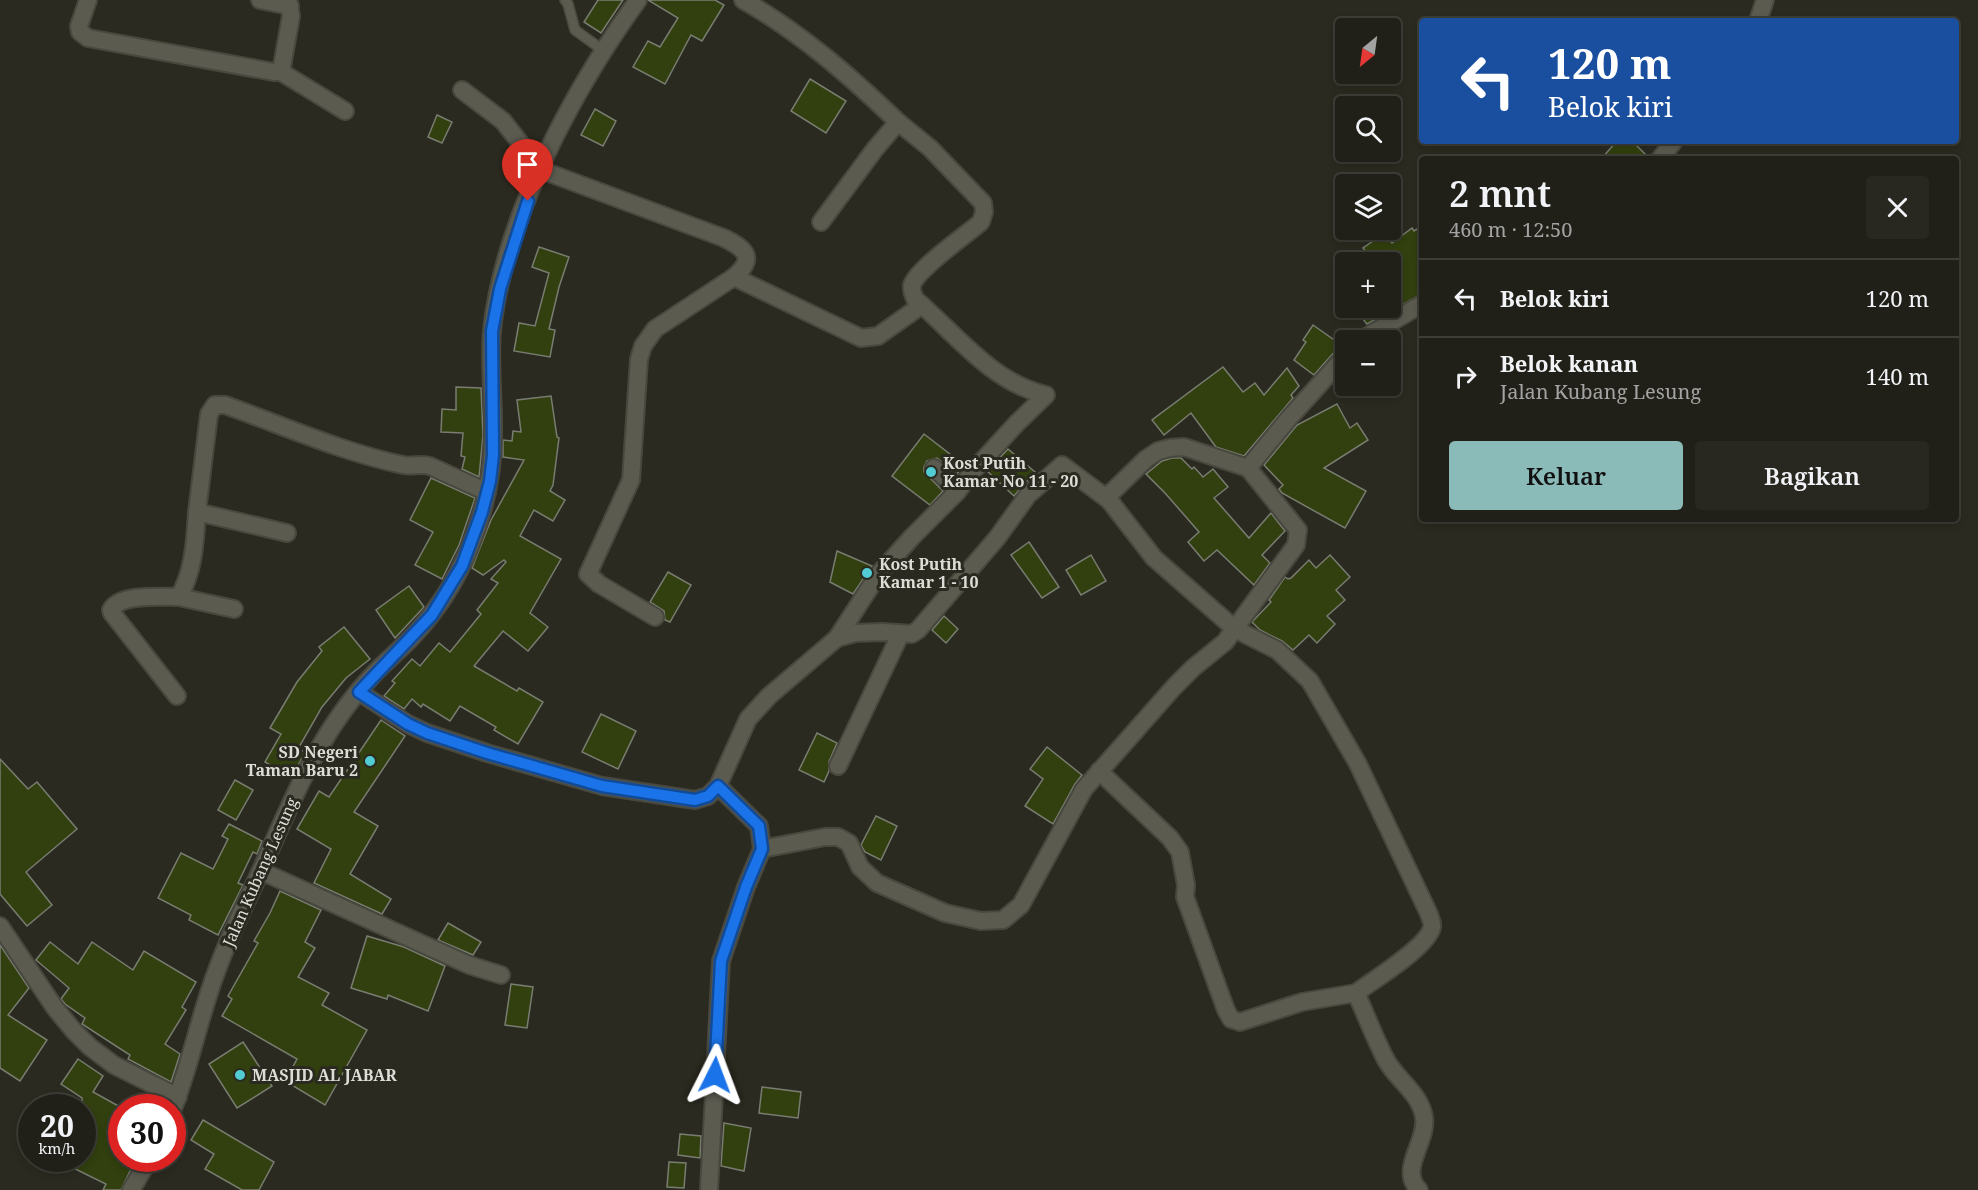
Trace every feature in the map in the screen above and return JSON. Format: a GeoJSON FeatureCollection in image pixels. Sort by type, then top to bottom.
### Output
{"type":"FeatureCollection","features":[{"type":"Feature","properties":{"kind":"street"},"geometry":{"type":"LineString","coordinates":[[88,0],[79,26],[80,32],[88,38],[281,72],[345,111]]}},
{"type":"Feature","properties":{"kind":"street"},"geometry":{"type":"LineString","coordinates":[[260,0],[289,3],[291,16],[281,72]]}},
{"type":"Feature","properties":{"kind":"street","name":"Jalan Kubang Lesung"},"geometry":{"type":"LineString","coordinates":[[178,1094],[222,956],[239,914],[309,765],[333,725],[359,692],[432,615],[462,566],[482,512],[493,455],[492,331],[500,289],[512,246],[543,161],[569,110],[638,0]]}},
{"type":"Feature","properties":{"kind":"street"},"geometry":{"type":"LineString","coordinates":[[359,692],[408,724],[427,733],[573,779],[602,786],[695,800],[708,796],[718,786],[748,719],[769,696],[837,638],[878,575],[1046,395],[1035,393],[990,368],[915,299],[911,290],[913,283],[933,261],[981,222],[984,212],[983,203],[930,148],[822,53],[776,19],[743,0]]}},
{"type":"Feature","properties":{"kind":"street"},"geometry":{"type":"LineString","coordinates":[[1759,18],[1765,0]]}},
{"type":"Feature","properties":{"kind":"street"},"geometry":{"type":"LineString","coordinates":[[462,90],[503,121],[541,170],[738,245],[746,255],[747,262],[744,268],[734,277],[655,328],[643,346],[639,359],[631,480],[588,574],[599,584],[655,617]]}},
{"type":"Feature","properties":{"kind":"street"},"geometry":{"type":"LineString","coordinates":[[822,222],[875,149],[898,122]]}},
{"type":"Feature","properties":{"kind":"street"},"geometry":{"type":"LineString","coordinates":[[1662,156],[1672,144]]}},
{"type":"Feature","properties":{"kind":"street"},"geometry":{"type":"LineString","coordinates":[[734,277],[861,338],[878,336],[922,305]]}},
{"type":"Feature","properties":{"kind":"street"},"geometry":{"type":"LineString","coordinates":[[1378,330],[1419,306]]}},
{"type":"Feature","properties":{"kind":"street"},"geometry":{"type":"LineString","coordinates":[[1248,468],[1335,367]]}},
{"type":"Feature","properties":{"kind":"street"},"geometry":{"type":"LineString","coordinates":[[180,597],[190,574],[209,414],[215,405],[219,404],[308,437],[378,458],[404,465],[430,466],[487,492]]}},
{"type":"Feature","properties":{"kind":"street"},"geometry":{"type":"LineString","coordinates":[[762,849],[825,837],[838,837],[849,843],[860,867],[877,884],[945,913],[981,921],[1003,920],[1021,905],[1084,789],[1174,687],[1225,642],[1296,545],[1298,537],[1298,530],[1294,524],[1248,468],[1184,447],[1158,451],[1146,459],[1112,493],[1109,500]]}},
{"type":"Feature","properties":{"kind":"street"},"geometry":{"type":"LineString","coordinates":[[837,638],[855,633],[912,634],[918,630],[997,538],[1028,495],[1062,465],[1109,500],[1154,558],[1235,629],[1277,650],[1310,681],[1358,764],[1433,925],[1430,934],[1422,945],[1356,993],[1302,1002],[1240,1022],[1231,1019],[1185,897],[1186,885],[1180,852],[1170,838],[1099,771]]}},
{"type":"Feature","properties":{"kind":"street"},"geometry":{"type":"LineString","coordinates":[[934,468],[950,482],[957,492]]}},
{"type":"Feature","properties":{"kind":"street"},"geometry":{"type":"LineString","coordinates":[[197,512],[287,532]]}},
{"type":"Feature","properties":{"kind":"street"},"geometry":{"type":"LineString","coordinates":[[177,696],[111,610],[119,601],[149,597],[180,597],[234,609]]}},
{"type":"Feature","properties":{"kind":"street"},"geometry":{"type":"LineString","coordinates":[[838,765],[900,635]]}},
{"type":"Feature","properties":{"kind":"street"},"geometry":{"type":"LineString","coordinates":[[709,1190],[721,961],[746,887],[762,849],[759,826],[718,786]]}},
{"type":"Feature","properties":{"kind":"street"},"geometry":{"type":"LineString","coordinates":[[261,871],[459,961],[501,975]]}},
{"type":"Feature","properties":{"kind":"street"},"geometry":{"type":"LineString","coordinates":[[0,926],[55,1008],[90,1047],[159,1094]]}},
{"type":"Feature","properties":{"kind":"street"},"geometry":{"type":"LineString","coordinates":[[1356,993],[1387,1062],[1408,1086],[1424,1116],[1424,1134],[1410,1169],[1413,1184],[1419,1190]]}},
{"type":"Feature","properties":{"kind":"street"},"geometry":{"type":"LineString","coordinates":[[131,1190],[142,1172]]}},
{"type":"Feature","properties":{"kind":"lane"},"geometry":{"type":"LineString","coordinates":[[565,0],[575,30],[604,51]]}},
{"type":"Feature","properties":{"kind":"building"},"geometry":{"type":"Polygon","coordinates":[[[598,0],[623,0],[601,33],[584,22],[598,0]]]}},
{"type":"Feature","properties":{"kind":"building"},"geometry":{"type":"Polygon","coordinates":[[[648,0],[715,0],[724,5],[702,41],[691,35],[665,84],[633,67],[648,41],[660,47],[678,18],[648,0]]]}},
{"type":"Feature","properties":{"kind":"building"},"geometry":{"type":"Polygon","coordinates":[[[810,79],[846,101],[826,133],[791,111],[810,79]]]}},
{"type":"Feature","properties":{"kind":"building"},"geometry":{"type":"Polygon","coordinates":[[[595,109],[616,121],[603,146],[581,135],[595,109]]]}},
{"type":"Feature","properties":{"kind":"building"},"geometry":{"type":"Polygon","coordinates":[[[437,115],[452,122],[442,143],[428,137],[437,115]]]}},
{"type":"Feature","properties":{"kind":"building"},"geometry":{"type":"Polygon","coordinates":[[[1614,144],[1635,144],[1647,156],[1604,156],[1614,144]]]}},
{"type":"Feature","properties":{"kind":"building"},"geometry":{"type":"Polygon","coordinates":[[[1412,228],[1414,231],[1419,228],[1419,296],[1401,305],[1401,252],[1366,252],[1363,248],[1375,240],[1390,240],[1392,243],[1401,240],[1401,236],[1412,228]]]}},
{"type":"Feature","properties":{"kind":"building"},"geometry":{"type":"Polygon","coordinates":[[[539,247],[569,257],[549,329],[555,330],[550,357],[514,351],[519,323],[535,326],[549,273],[532,267],[539,247]]]}},
{"type":"Feature","properties":{"kind":"building"},"geometry":{"type":"Polygon","coordinates":[[[1362,318],[1378,318],[1367,324],[1362,318]]]}},
{"type":"Feature","properties":{"kind":"building"},"geometry":{"type":"Polygon","coordinates":[[[1313,325],[1335,341],[1335,351],[1314,375],[1294,360],[1306,342],[1303,340],[1313,325]]]}},
{"type":"Feature","properties":{"kind":"building"},"geometry":{"type":"Polygon","coordinates":[[[1223,367],[1243,392],[1255,383],[1264,395],[1287,368],[1299,386],[1291,395],[1293,398],[1244,456],[1216,447],[1191,413],[1164,435],[1152,420],[1223,367]]]}},
{"type":"Feature","properties":{"kind":"building"},"geometry":{"type":"Polygon","coordinates":[[[456,387],[481,388],[483,435],[479,477],[462,469],[465,457],[461,456],[463,433],[441,432],[442,409],[456,410],[456,387]]]}},
{"type":"Feature","properties":{"kind":"building"},"geometry":{"type":"Polygon","coordinates":[[[551,396],[559,438],[553,485],[550,491],[565,500],[553,521],[534,510],[520,536],[561,559],[530,613],[548,627],[528,651],[503,631],[474,666],[517,691],[519,688],[543,702],[518,744],[494,730],[496,727],[460,706],[450,721],[423,704],[421,707],[412,699],[404,709],[384,696],[395,683],[392,681],[412,659],[420,666],[439,643],[450,652],[481,614],[477,610],[498,583],[491,579],[506,562],[504,560],[483,575],[472,568],[491,520],[524,460],[503,457],[503,440],[512,441],[513,431],[521,432],[517,400],[551,396]]]}},
{"type":"Feature","properties":{"kind":"building"},"geometry":{"type":"Polygon","coordinates":[[[1337,404],[1350,428],[1357,423],[1368,440],[1324,468],[1366,491],[1345,528],[1282,493],[1279,489],[1283,485],[1264,465],[1297,425],[1337,404]]]}},
{"type":"Feature","properties":{"kind":"building","name":"Kost Putih Kamar No 11 - 20"},"geometry":{"type":"Polygon","coordinates":[[[924,434],[964,465],[957,474],[937,458],[927,461],[924,472],[943,491],[930,505],[892,476],[924,434]]]}},
{"type":"Feature","properties":{"kind":"building"},"geometry":{"type":"Polygon","coordinates":[[[1008,449],[1035,472],[1014,496],[987,471],[1008,449]]]}},
{"type":"Feature","properties":{"kind":"building"},"geometry":{"type":"Polygon","coordinates":[[[1181,458],[1203,477],[1213,469],[1228,487],[1214,498],[1249,538],[1271,513],[1285,531],[1262,555],[1270,563],[1254,585],[1217,550],[1204,561],[1188,542],[1199,532],[1146,474],[1162,461],[1181,458]]]}},
{"type":"Feature","properties":{"kind":"building"},"geometry":{"type":"Polygon","coordinates":[[[431,478],[475,498],[459,545],[442,579],[415,565],[433,532],[410,520],[431,478]]]}},
{"type":"Feature","properties":{"kind":"building"},"geometry":{"type":"Polygon","coordinates":[[[1029,542],[1059,587],[1042,598],[1011,555],[1029,542]]]}},
{"type":"Feature","properties":{"kind":"building","name":"Kost Putih Kamar 1 - 10"},"geometry":{"type":"Polygon","coordinates":[[[837,551],[872,566],[853,594],[830,582],[837,551]]]}},
{"type":"Feature","properties":{"kind":"building"},"geometry":{"type":"Polygon","coordinates":[[[1091,555],[1106,581],[1081,595],[1066,570],[1091,555]]]}},
{"type":"Feature","properties":{"kind":"building"},"geometry":{"type":"Polygon","coordinates":[[[1330,555],[1350,577],[1336,590],[1345,600],[1327,616],[1335,624],[1317,643],[1309,635],[1293,650],[1282,641],[1260,630],[1252,622],[1271,602],[1269,600],[1285,577],[1291,578],[1309,560],[1316,568],[1330,555]]]}},
{"type":"Feature","properties":{"kind":"building"},"geometry":{"type":"Polygon","coordinates":[[[668,572],[691,585],[670,622],[665,620],[664,611],[650,602],[668,572]]]}},
{"type":"Feature","properties":{"kind":"building"},"geometry":{"type":"Polygon","coordinates":[[[409,586],[424,607],[395,638],[376,610],[409,586]]]}},
{"type":"Feature","properties":{"kind":"building"},"geometry":{"type":"Polygon","coordinates":[[[944,616],[958,629],[946,643],[932,630],[944,616]]]}},
{"type":"Feature","properties":{"kind":"building"},"geometry":{"type":"Polygon","coordinates":[[[344,627],[370,659],[346,678],[322,707],[298,749],[305,752],[292,777],[265,762],[281,734],[270,728],[297,682],[322,651],[319,647],[344,627]]]}},
{"type":"Feature","properties":{"kind":"building"},"geometry":{"type":"Polygon","coordinates":[[[601,714],[636,731],[618,769],[582,752],[601,714]]]}},
{"type":"Feature","properties":{"kind":"building"},"geometry":{"type":"Polygon","coordinates":[[[381,720],[405,736],[354,812],[378,826],[350,874],[391,899],[382,914],[314,883],[331,849],[297,829],[319,791],[329,797],[381,720]]]}},
{"type":"Feature","properties":{"kind":"building"},"geometry":{"type":"Polygon","coordinates":[[[817,733],[837,743],[824,782],[799,770],[817,733]]]}},
{"type":"Feature","properties":{"kind":"building"},"geometry":{"type":"Polygon","coordinates":[[[1047,747],[1082,775],[1053,824],[1025,806],[1043,779],[1030,769],[1047,747]]]}},
{"type":"Feature","properties":{"kind":"building"},"geometry":{"type":"Polygon","coordinates":[[[0,759],[28,789],[37,782],[77,829],[26,872],[52,905],[27,926],[0,894],[0,759]]]}},
{"type":"Feature","properties":{"kind":"building"},"geometry":{"type":"Polygon","coordinates":[[[235,780],[253,790],[236,820],[218,810],[235,780]]]}},
{"type":"Feature","properties":{"kind":"building"},"geometry":{"type":"Polygon","coordinates":[[[876,816],[897,826],[881,860],[865,852],[861,845],[876,816]]]}},
{"type":"Feature","properties":{"kind":"building"},"geometry":{"type":"Polygon","coordinates":[[[229,824],[262,841],[257,854],[253,852],[238,883],[243,885],[218,935],[189,920],[191,915],[158,898],[181,853],[213,869],[228,839],[222,836],[229,824]]]}},
{"type":"Feature","properties":{"kind":"building"},"geometry":{"type":"Polygon","coordinates":[[[280,891],[321,910],[305,942],[315,948],[298,977],[329,993],[322,1005],[367,1030],[325,1105],[285,1081],[297,1059],[222,1016],[232,999],[228,996],[258,943],[254,941],[280,891]]]}},
{"type":"Feature","properties":{"kind":"building"},"geometry":{"type":"Polygon","coordinates":[[[448,923],[481,942],[473,955],[438,940],[448,923]]]}},
{"type":"Feature","properties":{"kind":"building"},"geometry":{"type":"Polygon","coordinates":[[[367,936],[404,947],[445,966],[428,1011],[388,995],[387,999],[351,988],[367,936]]]}},
{"type":"Feature","properties":{"kind":"building"},"geometry":{"type":"Polygon","coordinates":[[[50,942],[78,964],[92,942],[133,970],[144,951],[196,982],[182,1007],[186,1010],[165,1044],[180,1054],[171,1082],[128,1059],[130,1055],[82,1024],[85,1018],[61,999],[69,988],[36,960],[50,942]]]}},
{"type":"Feature","properties":{"kind":"building"},"geometry":{"type":"Polygon","coordinates":[[[0,945],[29,988],[8,1015],[47,1040],[20,1081],[0,1068],[0,945]]]}},
{"type":"Feature","properties":{"kind":"building"},"geometry":{"type":"Polygon","coordinates":[[[511,984],[533,987],[527,1028],[505,1025],[511,984]]]}},
{"type":"Feature","properties":{"kind":"building","name":"MASJID AL JABAR"},"geometry":{"type":"Polygon","coordinates":[[[243,1042],[272,1086],[237,1108],[209,1064],[243,1042]]]}},
{"type":"Feature","properties":{"kind":"building"},"geometry":{"type":"Polygon","coordinates":[[[78,1059],[103,1076],[93,1092],[108,1100],[108,1172],[130,1172],[121,1190],[103,1190],[106,1184],[82,1172],[96,1172],[96,1094],[76,1094],[61,1084],[78,1059]]]}},
{"type":"Feature","properties":{"kind":"building"},"geometry":{"type":"Polygon","coordinates":[[[762,1087],[801,1092],[798,1118],[759,1113],[762,1087]]]}},
{"type":"Feature","properties":{"kind":"building"},"geometry":{"type":"Polygon","coordinates":[[[203,1120],[274,1162],[259,1190],[242,1190],[205,1169],[214,1154],[191,1140],[203,1120]]]}},
{"type":"Feature","properties":{"kind":"building"},"geometry":{"type":"Polygon","coordinates":[[[724,1123],[751,1128],[744,1171],[721,1166],[724,1123]]]}},
{"type":"Feature","properties":{"kind":"building"},"geometry":{"type":"Polygon","coordinates":[[[680,1134],[701,1136],[700,1158],[678,1155],[680,1134]]]}},
{"type":"Feature","properties":{"kind":"building"},"geometry":{"type":"Polygon","coordinates":[[[669,1162],[686,1163],[684,1188],[667,1187],[669,1162]]]}},
{"type":"Feature","properties":{"kind":"place","name":"Kost Putih Kamar No 11 - 20"},"geometry":{"type":"Point","coordinates":[931,472]}},
{"type":"Feature","properties":{"kind":"place","name":"Kost Putih Kamar 1 - 10"},"geometry":{"type":"Point","coordinates":[867,573]}},
{"type":"Feature","properties":{"kind":"place","name":"SD Negeri Taman Baru 2"},"geometry":{"type":"Point","coordinates":[370,761]}},
{"type":"Feature","properties":{"kind":"place","name":"MASJID AL JABAR"},"geometry":{"type":"Point","coordinates":[240,1075]}},
{"type":"Feature","properties":{"kind":"route"},"geometry":{"type":"LineString","coordinates":[[528,201],[521,217],[500,289],[492,331],[493,455],[490,481],[482,512],[462,566],[432,615],[359,692],[408,724],[427,733],[487,753],[564,777],[602,786],[695,800],[708,796],[718,786],[751,816],[759,826],[762,849],[746,887],[721,961],[715,1075]]}}]}
